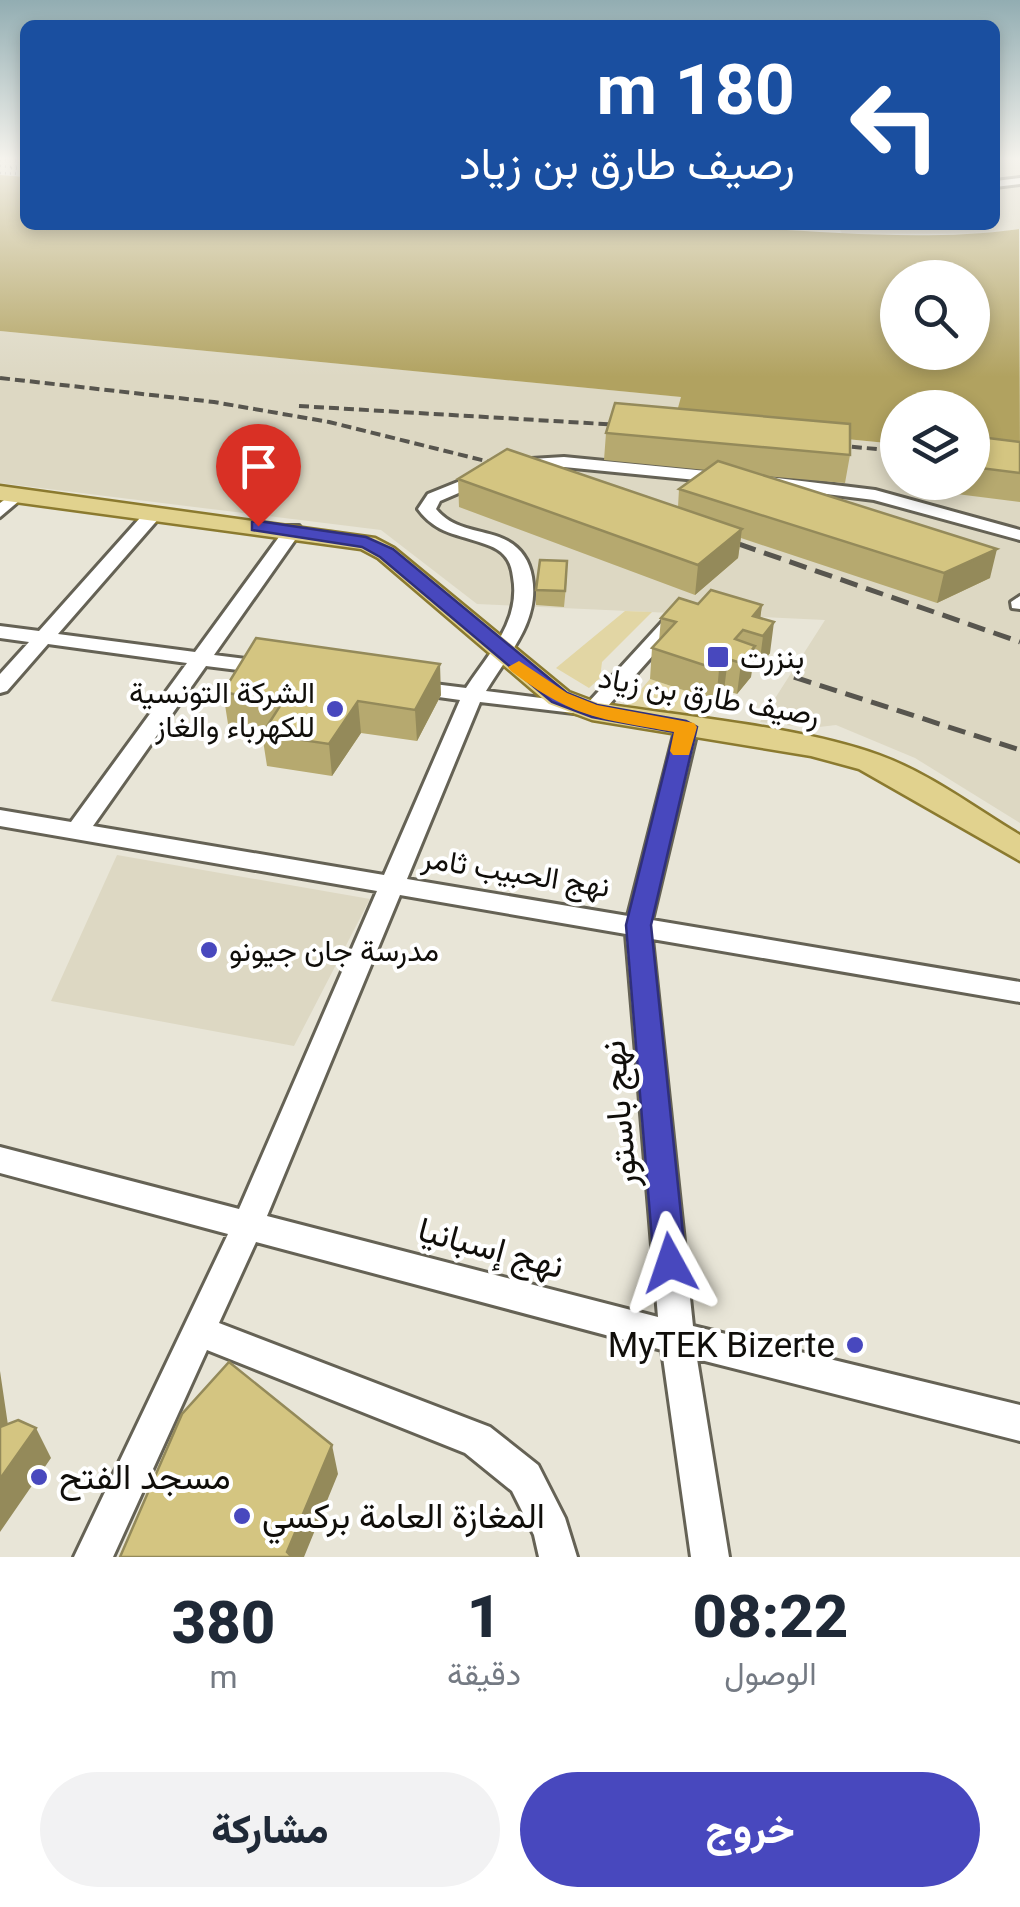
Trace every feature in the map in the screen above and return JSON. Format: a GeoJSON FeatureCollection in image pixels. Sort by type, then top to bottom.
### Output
{"type":"FeatureCollection","features":[{"type":"Feature","properties":{"kind":"main road","name":"رصيف طارق بن زياد"},"geometry":{"type":"LineString","coordinates":[[9,494],[346,537],[386,553],[560,698],[592,711],[812,746],[869,762],[912,783],[1020,850]]}},
{"type":"Feature","properties":{"kind":"street"},"geometry":{"type":"LineString","coordinates":[[92,1557],[248,1225],[472,696],[522,615],[524,564],[512,550],[443,524],[429,514],[434,498],[508,466],[532,462],[604,465],[875,495],[1020,535]]}},
{"type":"Feature","properties":{"kind":"street"},"geometry":{"type":"LineString","coordinates":[[0,512],[9,494]]}},
{"type":"Feature","properties":{"kind":"street"},"geometry":{"type":"LineString","coordinates":[[0,688],[154,512]]}},
{"type":"Feature","properties":{"kind":"street"},"geometry":{"type":"LineString","coordinates":[[76,831],[293,530]]}},
{"type":"Feature","properties":{"kind":"street"},"geometry":{"type":"LineString","coordinates":[[394,685],[592,711],[670,625]]}},
{"type":"Feature","properties":{"kind":"street"},"geometry":{"type":"LineString","coordinates":[[0,632],[297,672]]}},
{"type":"Feature","properties":{"kind":"street","name":"نهج باستور"},"geometry":{"type":"LineString","coordinates":[[686,727],[638,925],[677,1338],[710,1557]]}},
{"type":"Feature","properties":{"kind":"street","name":"نهج الحبيب ثامر"},"geometry":{"type":"LineString","coordinates":[[0,818],[1020,992]]}},
{"type":"Feature","properties":{"kind":"street","name":"نهج إسبانيا"},"geometry":{"type":"LineString","coordinates":[[0,1160],[677,1338],[1020,1423]]}},
{"type":"Feature","properties":{"kind":"street"},"geometry":{"type":"LineString","coordinates":[[198,1331],[476,1440],[525,1478],[552,1531],[558,1557]]}},
{"type":"Feature","properties":{"kind":"shaded area"},"geometry":{"type":"Polygon","coordinates":[[[0,232],[936,235],[1019,232],[1020,456],[990,453],[990,390],[880,390],[880,442],[674,422],[681,397],[0,331],[0,232]]]}},
{"type":"Feature","properties":{"kind":"shaded area"},"geometry":{"type":"Polygon","coordinates":[[[841,232],[999,232],[981,234],[841,232]]]}},
{"type":"Feature","properties":{"kind":"shaded area"},"geometry":{"type":"Polygon","coordinates":[[[0,331],[682,397],[674,422],[880,442],[880,500],[990,500],[990,472],[1020,456],[1020,823],[915,758],[836,725],[811,728],[760,722],[825,620],[477,604],[381,530],[0,483],[0,331]]]}},
{"type":"Feature","properties":{"kind":"shaded area"},"geometry":{"type":"Polygon","coordinates":[[[625,611],[652,612],[602,662],[600,678],[589,688],[556,668],[625,611]]]}},
{"type":"Feature","properties":{"kind":"shaded area"},"geometry":{"type":"Polygon","coordinates":[[[650,679],[716,701],[705,716],[626,707],[650,679]]]}},
{"type":"Feature","properties":{"kind":"shaded area","name":"مدرسة جان جيونو"},"geometry":{"type":"Polygon","coordinates":[[[117,855],[370,899],[294,1046],[51,1001],[117,855]]]}},
{"type":"Feature","properties":{"kind":"building"},"geometry":{"type":"Polygon","coordinates":[[[615,403],[850,424],[850,455],[606,433],[615,403]]]}},
{"type":"Feature","properties":{"kind":"building"},"geometry":{"type":"Polygon","coordinates":[[[990,438],[1020,442],[1020,473],[990,469],[990,438]]]}},
{"type":"Feature","properties":{"kind":"building"},"geometry":{"type":"Polygon","coordinates":[[[507,449],[742,529],[698,565],[458,479],[507,449]]]}},
{"type":"Feature","properties":{"kind":"building"},"geometry":{"type":"Polygon","coordinates":[[[718,461],[997,549],[944,573],[679,489],[718,461]]]}},
{"type":"Feature","properties":{"kind":"building"},"geometry":{"type":"Polygon","coordinates":[[[540,560],[567,561],[565,591],[536,590],[540,560]]]}},
{"type":"Feature","properties":{"kind":"building"},"geometry":{"type":"Polygon","coordinates":[[[711,590],[762,605],[753,616],[774,622],[763,636],[743,630],[735,639],[755,646],[741,663],[728,659],[719,670],[652,648],[676,622],[661,618],[679,598],[698,604],[711,590]]]}},
{"type":"Feature","properties":{"kind":"building"},"geometry":{"type":"Polygon","coordinates":[[[256,638],[440,664],[415,710],[358,701],[329,744],[262,734],[282,703],[223,692],[256,638]]]}},
{"type":"Feature","properties":{"kind":"building","name":"المغازة العامة بركسي"},"geometry":{"type":"Polygon","coordinates":[[[229,1362],[332,1445],[287,1552],[292,1557],[120,1557],[182,1414],[229,1362]]]}},
{"type":"Feature","properties":{"kind":"building"},"geometry":{"type":"Polygon","coordinates":[[[18,1420],[36,1428],[0,1479],[0,1427],[18,1420]]]}},
{"type":"Feature","properties":{"kind":"railway"},"geometry":{"type":"LineString","coordinates":[[0,378],[214,402],[329,422],[514,468]]}},
{"type":"Feature","properties":{"kind":"railway"},"geometry":{"type":"LineString","coordinates":[[299,406],[638,426]]}},
{"type":"Feature","properties":{"kind":"railway"},"geometry":{"type":"LineString","coordinates":[[822,444],[880,449]]}},
{"type":"Feature","properties":{"kind":"railway"},"geometry":{"type":"LineString","coordinates":[[713,535],[1020,642]]}},
{"type":"Feature","properties":{"kind":"railway"},"geometry":{"type":"LineString","coordinates":[[794,677],[1020,750]]}},
{"type":"Feature","properties":{"kind":"slow traffic"},"geometry":{"type":"LineString","coordinates":[[519,667],[560,698],[592,711],[686,727],[681,751]]}},
{"type":"Feature","properties":{"kind":"place","name":"بنزرت"},"geometry":{"type":"Point","coordinates":[718,657]}},
{"type":"Feature","properties":{"kind":"place","name":"الشركة التونسية للكهرباء والغاز"},"geometry":{"type":"Point","coordinates":[335,709]}},
{"type":"Feature","properties":{"kind":"place","name":"مدرسة جان جيونو"},"geometry":{"type":"Point","coordinates":[209,950]}},
{"type":"Feature","properties":{"kind":"place","name":"MyTEK Bizerte"},"geometry":{"type":"Point","coordinates":[855,1345]}},
{"type":"Feature","properties":{"kind":"place","name":"مسجد الفتح"},"geometry":{"type":"Point","coordinates":[39,1477]}},
{"type":"Feature","properties":{"kind":"place","name":"المغازة العامة بركسي"},"geometry":{"type":"Point","coordinates":[242,1516]}},
{"type":"Feature","properties":{"kind":"route"},"geometry":{"type":"LineString","coordinates":[[258,526],[366,543],[386,553],[560,698],[592,711],[686,727],[638,925],[670,1263]]}}]}
